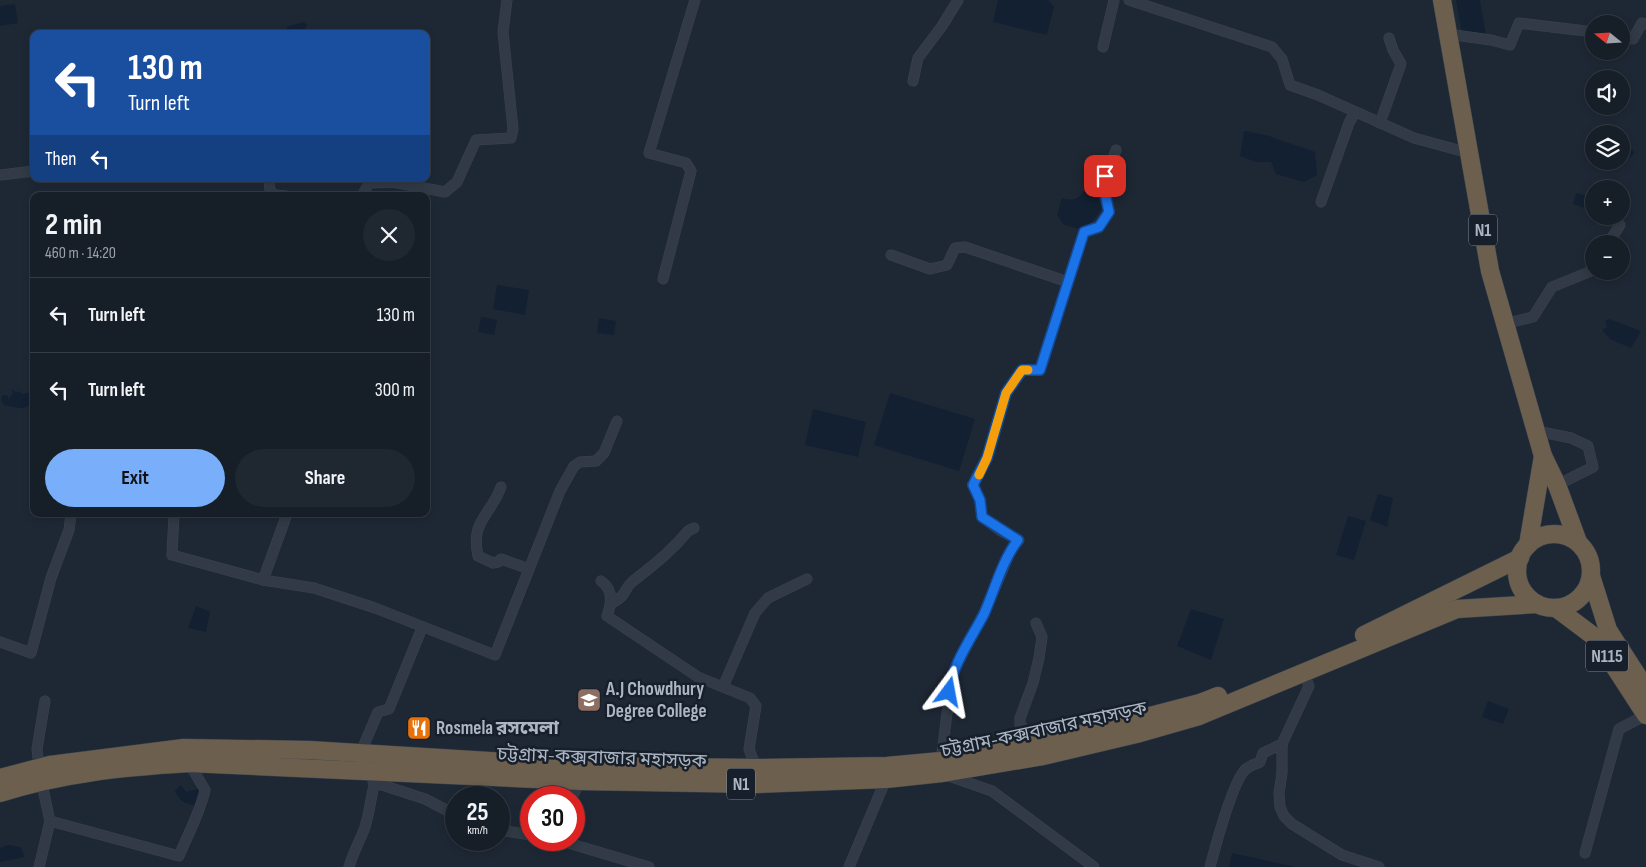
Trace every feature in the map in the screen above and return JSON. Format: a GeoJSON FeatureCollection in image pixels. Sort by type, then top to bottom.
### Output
{"type":"FeatureCollection","features":[{"type":"Feature","properties":{"kind":"highway","name":"N1"},"geometry":{"type":"LineString","coordinates":[[1442,0],[1490,271],[1543,456],[1557,485],[1578,542]]}},
{"type":"Feature","properties":{"kind":"highway","name":"N1"},"geometry":{"type":"LineString","coordinates":[[1524,552],[1543,456]]}},
{"type":"Feature","properties":{"kind":"highway"},"geometry":{"type":"LineString","coordinates":[[1552,534],[1570,537],[1578,542],[1590,561],[1591,576],[1585,592],[1573,604],[1556,608],[1537,604],[1530,599],[1520,584],[1518,576],[1524,552],[1543,536],[1552,534]]}},
{"type":"Feature","properties":{"kind":"highway","name":"চট্টগ্রাম-কক্সবাজার মহাসড়ক"},"geometry":{"type":"LineString","coordinates":[[0,778],[40,773],[188,763],[376,776],[580,781],[758,784],[886,779],[942,767],[1040,741],[1074,736],[1200,703],[1356,639],[1524,552]]}},
{"type":"Feature","properties":{"kind":"highway","name":"N115"},"geometry":{"type":"LineString","coordinates":[[1591,576],[1608,630],[1646,689]]}},
{"type":"Feature","properties":{"kind":"highway","name":"চট্টগ্রাম-কক্সবাজার মহাসড়ক"},"geometry":{"type":"LineString","coordinates":[[0,793],[40,773],[132,753],[184,748],[309,750],[573,766],[756,768],[942,767],[1042,756],[1136,734],[1199,716],[1457,610],[1537,604]]}},
{"type":"Feature","properties":{"kind":"highway","name":"N115"},"geometry":{"type":"LineString","coordinates":[[1556,608],[1596,638],[1646,715]]}},
{"type":"Feature","properties":{"kind":"street"},"geometry":{"type":"LineString","coordinates":[[364,192],[369,183],[393,182],[444,192],[457,182],[476,140],[511,138],[513,129],[503,32],[507,0]]}},
{"type":"Feature","properties":{"kind":"street"},"geometry":{"type":"LineString","coordinates":[[663,279],[691,171],[686,163],[649,153],[695,0]]}},
{"type":"Feature","properties":{"kind":"street"},"geometry":{"type":"LineString","coordinates":[[912,81],[918,58],[942,26],[958,0]]}},
{"type":"Feature","properties":{"kind":"street"},"geometry":{"type":"LineString","coordinates":[[1103,47],[1114,0]]}},
{"type":"Feature","properties":{"kind":"street"},"geometry":{"type":"LineString","coordinates":[[1129,0],[1272,46],[1282,59],[1290,85],[1318,95],[1414,138],[1469,153]]}},
{"type":"Feature","properties":{"kind":"street"},"geometry":{"type":"LineString","coordinates":[[1448,34],[1491,40],[1506,46],[1510,45],[1519,23],[1585,31]]}},
{"type":"Feature","properties":{"kind":"street"},"geometry":{"type":"LineString","coordinates":[[1630,38],[1633,39],[1642,23],[1646,24]]}},
{"type":"Feature","properties":{"kind":"street"},"geometry":{"type":"LineString","coordinates":[[1380,124],[1401,64],[1389,38]]}},
{"type":"Feature","properties":{"kind":"street"},"geometry":{"type":"LineString","coordinates":[[1321,202],[1348,123],[1355,112]]}},
{"type":"Feature","properties":{"kind":"street"},"geometry":{"type":"LineString","coordinates":[[1094,867],[992,791],[942,767],[952,674],[984,613],[1011,550],[1018,540],[982,517],[980,500],[973,485],[987,458],[1006,393],[1022,370],[1040,370],[1084,232],[1099,227],[1109,212],[1103,184],[1116,150]]}},
{"type":"Feature","properties":{"kind":"street"},"geometry":{"type":"LineString","coordinates":[[0,176],[30,172]]}},
{"type":"Feature","properties":{"kind":"street"},"geometry":{"type":"LineString","coordinates":[[1614,235],[1620,225]]}},
{"type":"Feature","properties":{"kind":"street"},"geometry":{"type":"LineString","coordinates":[[891,255],[930,269],[947,265],[955,248],[965,247],[1068,282]]}},
{"type":"Feature","properties":{"kind":"street"},"geometry":{"type":"LineString","coordinates":[[1504,324],[1533,317],[1552,287],[1585,274]]}},
{"type":"Feature","properties":{"kind":"street"},"geometry":{"type":"LineString","coordinates":[[174,517],[172,554],[263,580],[314,588],[375,608],[495,655],[570,472],[580,462],[596,461],[604,453],[617,421]]}},
{"type":"Feature","properties":{"kind":"street"},"geometry":{"type":"LineString","coordinates":[[1537,431],[1571,438],[1588,446],[1593,467],[1557,485]]}},
{"type":"Feature","properties":{"kind":"street"},"geometry":{"type":"LineString","coordinates":[[501,487],[495,503],[487,510],[478,528],[478,556],[493,563],[501,559],[529,570]]}},
{"type":"Feature","properties":{"kind":"street"},"geometry":{"type":"LineString","coordinates":[[0,642],[31,653],[51,578],[68,530],[70,517]]}},
{"type":"Feature","properties":{"kind":"street"},"geometry":{"type":"LineString","coordinates":[[263,580],[286,517]]}},
{"type":"Feature","properties":{"kind":"street"},"geometry":{"type":"LineString","coordinates":[[610,604],[625,595],[632,582],[647,573],[688,531],[694,528]]}},
{"type":"Feature","properties":{"kind":"street"},"geometry":{"type":"LineString","coordinates":[[723,687],[755,614],[768,598],[807,579]]}},
{"type":"Feature","properties":{"kind":"street"},"geometry":{"type":"LineString","coordinates":[[601,581],[609,588],[610,604],[607,616],[698,677],[750,698],[756,706],[749,748],[756,768]]}},
{"type":"Feature","properties":{"kind":"street"},"geometry":{"type":"LineString","coordinates":[[1036,623],[1042,637],[1039,658],[1033,683],[1020,718],[1020,725],[1040,741]]}},
{"type":"Feature","properties":{"kind":"street"},"geometry":{"type":"LineString","coordinates":[[360,754],[378,712],[389,709],[422,628]]}},
{"type":"Feature","properties":{"kind":"street"},"geometry":{"type":"LineString","coordinates":[[1304,674],[1309,686],[1282,744],[1280,807],[1284,816],[1292,824],[1342,855],[1379,867]]}},
{"type":"Feature","properties":{"kind":"street"},"geometry":{"type":"LineString","coordinates":[[39,867],[50,821],[37,749],[45,700]]}},
{"type":"Feature","properties":{"kind":"street"},"geometry":{"type":"LineString","coordinates":[[1585,853],[1619,729],[1646,715]]}},
{"type":"Feature","properties":{"kind":"street"},"geometry":{"type":"LineString","coordinates":[[1210,867],[1217,836],[1226,816],[1237,781],[1246,769],[1260,762],[1264,753],[1282,744]]}},
{"type":"Feature","properties":{"kind":"street"},"geometry":{"type":"LineString","coordinates":[[50,821],[180,856],[201,807],[205,790],[192,773],[188,763]]}},
{"type":"Feature","properties":{"kind":"street"},"geometry":{"type":"LineString","coordinates":[[349,867],[353,852],[365,827],[376,776],[445,809]]}},
{"type":"Feature","properties":{"kind":"street"},"geometry":{"type":"LineString","coordinates":[[849,867],[886,779]]}},
{"type":"Feature","properties":{"kind":"street"},"geometry":{"type":"LineString","coordinates":[[578,786],[580,781]]}},
{"type":"Feature","properties":{"kind":"street"},"geometry":{"type":"LineString","coordinates":[[585,848],[645,866]]}},
{"type":"Feature","properties":{"kind":"water"},"geometry":{"type":"Polygon","coordinates":[[[998,0],[1048,0],[1054,7],[1047,35],[993,22],[998,0]]]}},
{"type":"Feature","properties":{"kind":"water"},"geometry":{"type":"Polygon","coordinates":[[[1456,0],[1480,0],[1486,35],[1462,33],[1456,0]]]}},
{"type":"Feature","properties":{"kind":"water"},"geometry":{"type":"Polygon","coordinates":[[[15,4],[18,23],[0,26],[0,6],[15,4]]]}},
{"type":"Feature","properties":{"kind":"water"},"geometry":{"type":"Polygon","coordinates":[[[303,22],[307,24],[305,30],[287,30],[287,27],[303,22]]]}},
{"type":"Feature","properties":{"kind":"water"},"geometry":{"type":"Polygon","coordinates":[[[1244,131],[1266,135],[1315,152],[1317,175],[1304,182],[1276,174],[1271,162],[1256,162],[1240,156],[1244,131]]]}},
{"type":"Feature","properties":{"kind":"water"},"geometry":{"type":"Polygon","coordinates":[[[1630,150],[1635,152],[1630,157],[1630,150]]]}},
{"type":"Feature","properties":{"kind":"water"},"geometry":{"type":"Polygon","coordinates":[[[1089,183],[1094,185],[1102,209],[1092,222],[1079,229],[1064,225],[1057,215],[1062,198],[1075,199],[1084,192],[1089,183]]]}},
{"type":"Feature","properties":{"kind":"water"},"geometry":{"type":"Polygon","coordinates":[[[1576,193],[1585,196],[1585,208],[1573,204],[1576,193]]]}},
{"type":"Feature","properties":{"kind":"water"},"geometry":{"type":"Polygon","coordinates":[[[497,285],[529,290],[525,315],[493,309],[497,285]]]}},
{"type":"Feature","properties":{"kind":"water"},"geometry":{"type":"Polygon","coordinates":[[[481,317],[497,320],[494,335],[478,332],[481,317]]]}},
{"type":"Feature","properties":{"kind":"water"},"geometry":{"type":"Polygon","coordinates":[[[599,318],[616,321],[614,335],[597,333],[599,318]]]}},
{"type":"Feature","properties":{"kind":"water"},"geometry":{"type":"Polygon","coordinates":[[[1609,319],[1641,331],[1631,348],[1610,339],[1602,330],[1607,327],[1605,321],[1609,319]]]}},
{"type":"Feature","properties":{"kind":"water"},"geometry":{"type":"Polygon","coordinates":[[[11,389],[22,394],[29,393],[30,404],[22,408],[4,405],[1,401],[2,395],[7,395],[9,399],[13,393],[11,389]]]}},
{"type":"Feature","properties":{"kind":"water"},"geometry":{"type":"Polygon","coordinates":[[[890,393],[975,419],[959,471],[874,445],[890,393]]]}},
{"type":"Feature","properties":{"kind":"water"},"geometry":{"type":"Polygon","coordinates":[[[813,409],[866,422],[858,457],[805,445],[813,409]]]}},
{"type":"Feature","properties":{"kind":"water"},"geometry":{"type":"Polygon","coordinates":[[[1378,494],[1393,498],[1387,527],[1370,520],[1378,494]]]}},
{"type":"Feature","properties":{"kind":"water"},"geometry":{"type":"Polygon","coordinates":[[[1348,516],[1366,521],[1354,560],[1336,555],[1348,516]]]}},
{"type":"Feature","properties":{"kind":"water"},"geometry":{"type":"Polygon","coordinates":[[[196,606],[210,612],[206,632],[188,628],[196,606]]]}},
{"type":"Feature","properties":{"kind":"water"},"geometry":{"type":"Polygon","coordinates":[[[1191,609],[1224,619],[1211,660],[1177,646],[1191,609]]]}},
{"type":"Feature","properties":{"kind":"water"},"geometry":{"type":"Polygon","coordinates":[[[1488,701],[1509,709],[1503,724],[1482,717],[1488,701]]]}},
{"type":"Feature","properties":{"kind":"water"},"geometry":{"type":"Polygon","coordinates":[[[181,785],[186,792],[201,788],[196,811],[194,805],[182,801],[175,791],[181,785]]]}},
{"type":"Feature","properties":{"kind":"water"},"geometry":{"type":"Polygon","coordinates":[[[8,845],[21,847],[25,857],[0,862],[0,848],[8,845]]]}},
{"type":"Feature","properties":{"kind":"water"},"geometry":{"type":"Polygon","coordinates":[[[1232,853],[1296,867],[1229,867],[1232,853]]]}},
{"type":"Feature","properties":{"kind":"slow traffic"},"geometry":{"type":"LineString","coordinates":[[979,475],[987,458],[1006,393],[1022,370],[1028,370]]}},
{"type":"Feature","properties":{"kind":"place","name":"A.J Chowdhury Degree College"},"geometry":{"type":"Point","coordinates":[589,700]}},
{"type":"Feature","properties":{"kind":"place","name":"Rosmela রসমেলা"},"geometry":{"type":"Point","coordinates":[419,728]}},
{"type":"Feature","properties":{"kind":"route"},"geometry":{"type":"LineString","coordinates":[[949,692],[952,674],[984,613],[1011,550],[1018,540],[1001,531],[982,517],[980,500],[973,485],[987,458],[1006,393],[1022,370],[1040,370],[1084,232],[1099,227],[1109,212],[1103,184],[1105,176]]}}]}
